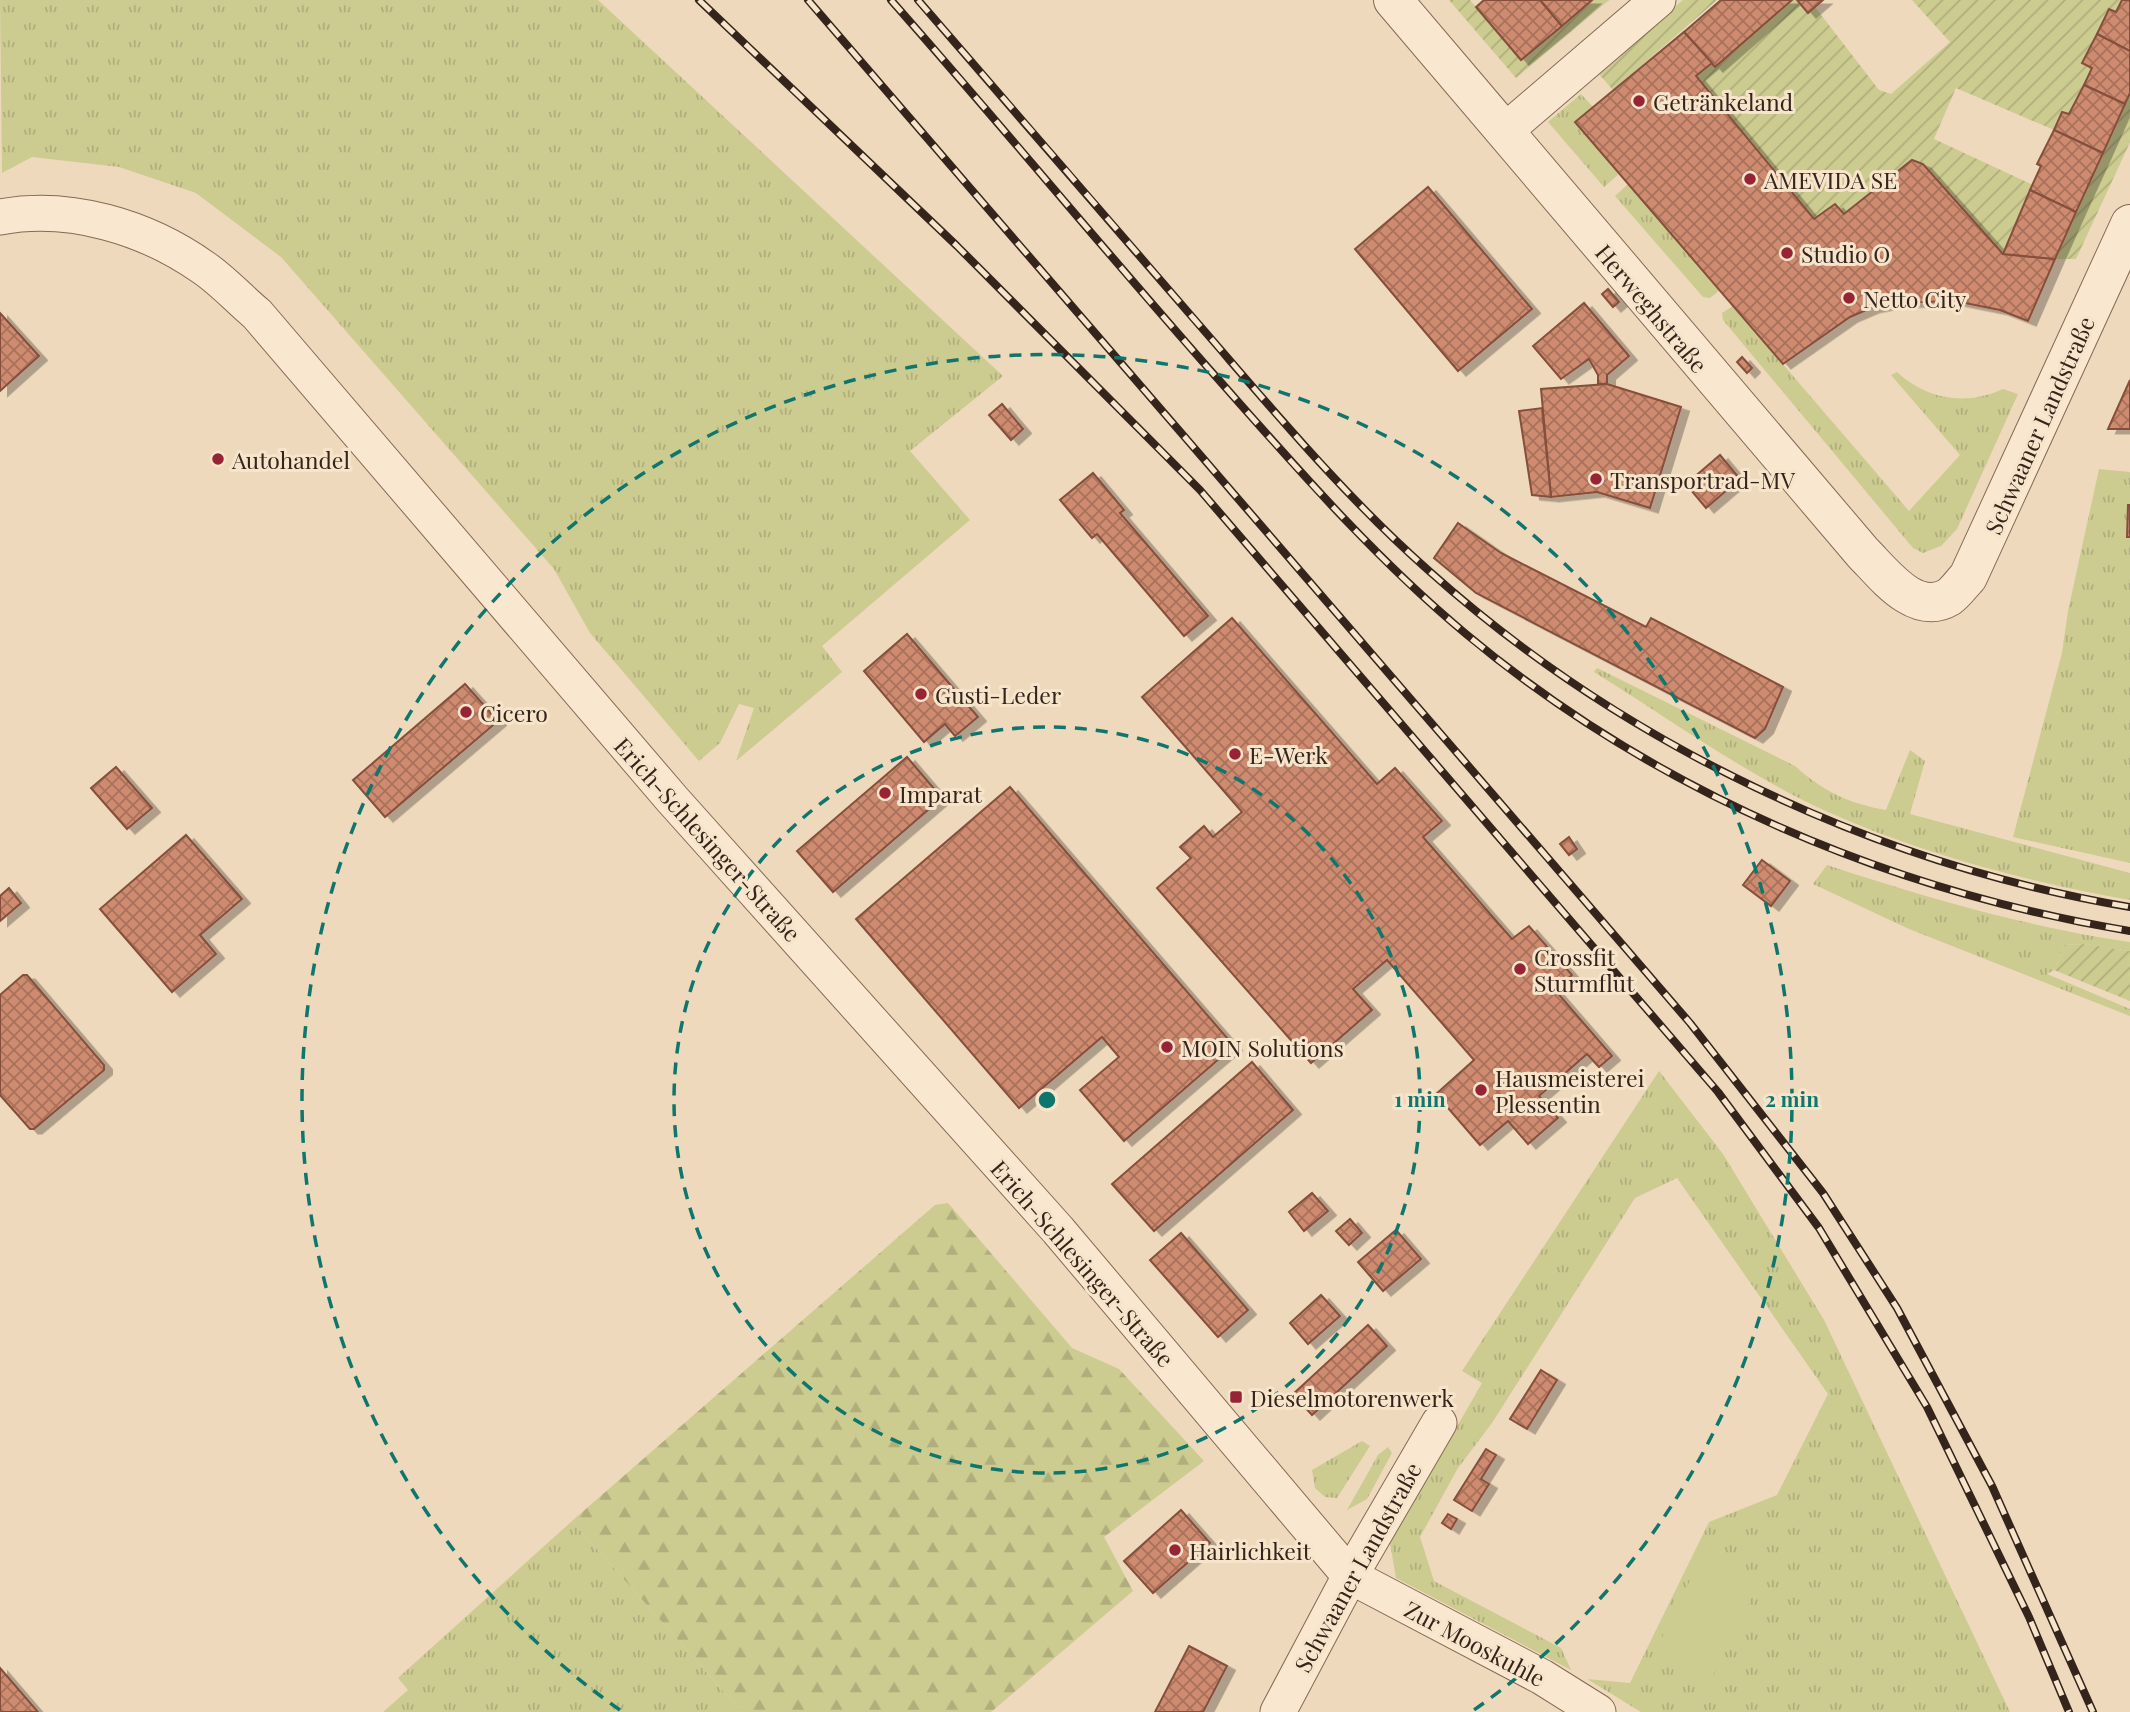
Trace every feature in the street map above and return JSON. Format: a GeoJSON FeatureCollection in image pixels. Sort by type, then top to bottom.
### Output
{"type":"FeatureCollection","features":[{"type":"Feature","properties":{"kind":"street","name":"Herweghstraße"},"geometry":{"type":"LineString","coordinates":[[1392,0],[1863,553],[1900,591],[1924,602]]}},
{"type":"Feature","properties":{"kind":"street"},"geometry":{"type":"LineString","coordinates":[[1505,131],[1658,0]]}},
{"type":"Feature","properties":{"kind":"street","name":"Erich-Schlesinger-Straße"},"geometry":{"type":"LineString","coordinates":[[0,217],[27,212],[55,212],[114,224],[174,249],[195,262],[257,314],[335,403],[519,624],[681,810],[1058,1230],[1350,1576]]}},
{"type":"Feature","properties":{"kind":"street","name":"Schwaaner Landstraße"},"geometry":{"type":"LineString","coordinates":[[1924,602],[1948,597],[1968,577],[2130,224]]}},
{"type":"Feature","properties":{"kind":"street","name":"Schwaaner Landstraße"},"geometry":{"type":"LineString","coordinates":[[1278,1712],[1350,1576],[1439,1423]]}},
{"type":"Feature","properties":{"kind":"street","name":"Zur Mooskuhle"},"geometry":{"type":"LineString","coordinates":[[1350,1576],[1542,1677],[1598,1712]]}},
{"type":"Feature","properties":{"kind":"green space"},"geometry":{"type":"Polygon","coordinates":[[[0,0],[598,0],[1003,376],[910,451],[970,520],[822,646],[842,672],[736,761],[754,708],[739,704],[720,743],[699,761],[590,633],[554,569],[281,257],[196,193],[119,167],[32,157],[2,173],[0,0]]]}},
{"type":"Feature","properties":{"kind":"green space"},"geometry":{"type":"Polygon","coordinates":[[[1449,0],[1470,0],[1521,60],[1592,0],[1609,0],[1516,78],[1449,0]]]}},
{"type":"Feature","properties":{"kind":"green space"},"geometry":{"type":"Polygon","coordinates":[[[1683,0],[1717,0],[1613,90],[1598,73],[1683,0]]]}},
{"type":"Feature","properties":{"kind":"green space"},"geometry":{"type":"Polygon","coordinates":[[[1792,0],[1797,0],[1808,12],[1815,7],[1879,90],[1891,94],[1950,42],[1912,0],[2122,0],[2116,12],[2109,9],[2082,63],[2092,68],[2069,114],[2062,112],[2054,130],[1956,88],[1934,139],[2033,185],[2003,254],[1923,164],[1912,160],[1844,214],[1835,204],[1814,219],[1696,76],[1712,63],[1716,67],[1792,0]]]}},
{"type":"Feature","properties":{"kind":"green space"},"geometry":{"type":"Polygon","coordinates":[[[2130,93],[2130,142],[2126,151],[2076,259],[2055,259],[2130,93]]]}},
{"type":"Feature","properties":{"kind":"green space"},"geometry":{"type":"Polygon","coordinates":[[[1581,94],[1593,107],[1575,122],[1619,174],[1604,187],[1548,122],[1581,94]]]}},
{"type":"Feature","properties":{"kind":"green space"},"geometry":{"type":"Polygon","coordinates":[[[1628,184],[1720,290],[1710,298],[1703,297],[1615,196],[1628,184]]]}},
{"type":"Feature","properties":{"kind":"green space"},"geometry":{"type":"Polygon","coordinates":[[[1733,306],[1909,511],[1960,455],[1891,375],[1897,372],[1921,389],[1947,397],[1975,397],[2003,389],[2018,394],[1957,529],[1941,546],[1923,553],[1913,548],[1723,320],[1722,313],[1733,306]]]}},
{"type":"Feature","properties":{"kind":"green space"},"geometry":{"type":"Polygon","coordinates":[[[2099,469],[2130,472],[2130,863],[2013,837],[2062,653],[2068,611],[2099,469]]]}},
{"type":"Feature","properties":{"kind":"green space"},"geometry":{"type":"Polygon","coordinates":[[[1597,668],[1795,766],[1837,795],[1873,807],[1886,810],[1910,750],[1925,761],[1910,814],[2130,873],[2130,900],[2053,885],[1938,854],[1828,812],[1709,746],[1594,672],[1597,668]]]}},
{"type":"Feature","properties":{"kind":"green space"},"geometry":{"type":"Polygon","coordinates":[[[1827,865],[1977,910],[2130,942],[2130,951],[2085,944],[2065,945],[2054,970],[2047,974],[2130,1009],[2130,1016],[1909,929],[1813,884],[1827,865]]]}},
{"type":"Feature","properties":{"kind":"green space"},"geometry":{"type":"Polygon","coordinates":[[[2085,944],[2130,951],[2130,1001],[2054,970],[2065,945],[2085,944]]]}},
{"type":"Feature","properties":{"kind":"green space"},"geometry":{"type":"Polygon","coordinates":[[[1659,1071],[1723,1154],[1824,1320],[2010,1712],[1641,1712],[1587,1679],[1630,1683],[1709,1522],[1777,1495],[1828,1394],[1677,1178],[1635,1198],[1492,1423],[1458,1468],[1420,1537],[1434,1581],[1561,1648],[1571,1670],[1396,1578],[1390,1543],[1482,1383],[1462,1371],[1659,1071]]]}},
{"type":"Feature","properties":{"kind":"green space"},"geometry":{"type":"Polygon","coordinates":[[[948,1203],[1072,1348],[1119,1369],[1204,1461],[1104,1537],[1133,1591],[991,1712],[742,1712],[572,1521],[935,1205],[948,1203]]]}},
{"type":"Feature","properties":{"kind":"green space"},"geometry":{"type":"Polygon","coordinates":[[[1362,1441],[1370,1446],[1337,1498],[1325,1497],[1315,1488],[1312,1470],[1362,1441]]]}},
{"type":"Feature","properties":{"kind":"green space"},"geometry":{"type":"Polygon","coordinates":[[[1388,1447],[1392,1453],[1367,1499],[1347,1510],[1378,1455],[1388,1447]]]}},
{"type":"Feature","properties":{"kind":"green space"},"geometry":{"type":"Polygon","coordinates":[[[572,1521],[742,1712],[383,1712],[408,1690],[398,1678],[572,1521]]]}},
{"type":"Feature","properties":{"kind":"green space"},"geometry":{"type":"Polygon","coordinates":[[[1705,1550],[1762,1577],[1709,1684],[1653,1656],[1705,1550]]]}},
{"type":"Feature","properties":{"kind":"building"},"geometry":{"type":"Polygon","coordinates":[[[1484,0],[1540,0],[1562,26],[1521,60],[1476,7],[1484,0]]]}},
{"type":"Feature","properties":{"kind":"building"},"geometry":{"type":"Polygon","coordinates":[[[1540,0],[1592,0],[1562,26],[1540,0]]]}},
{"type":"Feature","properties":{"kind":"building"},"geometry":{"type":"Polygon","coordinates":[[[1721,0],[1792,0],[1715,67],[1684,32],[1721,0]]]}},
{"type":"Feature","properties":{"kind":"building"},"geometry":{"type":"Polygon","coordinates":[[[1797,0],[1823,0],[1808,13],[1797,0]]]}},
{"type":"Feature","properties":{"kind":"building"},"geometry":{"type":"Polygon","coordinates":[[[2122,0],[2130,0],[2130,51],[2097,34],[2109,9],[2116,12],[2122,0]]]}},
{"type":"Feature","properties":{"kind":"building"},"geometry":{"type":"Polygon","coordinates":[[[1684,32],[1712,63],[1696,76],[1814,219],[1835,204],[1844,214],[1912,160],[1923,164],[2003,254],[2055,259],[2028,321],[2000,310],[1955,301],[1896,303],[1871,308],[1850,317],[1783,364],[1575,122],[1684,32]]]}},
{"type":"Feature","properties":{"kind":"building"},"geometry":{"type":"Polygon","coordinates":[[[2097,34],[2130,51],[2130,93],[2125,104],[2084,85],[2092,68],[2082,63],[2097,34]]]}},
{"type":"Feature","properties":{"kind":"building"},"geometry":{"type":"Polygon","coordinates":[[[2084,85],[2125,104],[2103,153],[2054,130],[2062,112],[2069,114],[2084,85]]]}},
{"type":"Feature","properties":{"kind":"building"},"geometry":{"type":"Polygon","coordinates":[[[2054,130],[2103,153],[2076,212],[2030,190],[2041,166],[2037,164],[2054,130]]]}},
{"type":"Feature","properties":{"kind":"building"},"geometry":{"type":"Polygon","coordinates":[[[1428,187],[1532,309],[1458,371],[1355,249],[1428,187]]]}},
{"type":"Feature","properties":{"kind":"building"},"geometry":{"type":"Polygon","coordinates":[[[2030,190],[2076,212],[2055,259],[2003,254],[2030,190]]]}},
{"type":"Feature","properties":{"kind":"building"},"geometry":{"type":"Polygon","coordinates":[[[1608,289],[1619,302],[1613,307],[1602,294],[1608,289]]]}},
{"type":"Feature","properties":{"kind":"building"},"geometry":{"type":"Polygon","coordinates":[[[1584,303],[1629,356],[1607,375],[1607,384],[1598,384],[1598,375],[1589,359],[1561,379],[1533,346],[1584,303]]]}},
{"type":"Feature","properties":{"kind":"building"},"geometry":{"type":"Polygon","coordinates":[[[0,313],[39,356],[0,391],[0,313]]]}},
{"type":"Feature","properties":{"kind":"building"},"geometry":{"type":"Polygon","coordinates":[[[1742,357],[1752,368],[1747,373],[1737,362],[1742,357]]]}},
{"type":"Feature","properties":{"kind":"building"},"geometry":{"type":"Polygon","coordinates":[[[2130,380],[2130,429],[2108,429],[2130,380]]]}},
{"type":"Feature","properties":{"kind":"building"},"geometry":{"type":"Polygon","coordinates":[[[1607,384],[1681,407],[1650,508],[1597,492],[1551,497],[1541,389],[1607,384]]]}},
{"type":"Feature","properties":{"kind":"building"},"geometry":{"type":"Polygon","coordinates":[[[1002,404],[1023,429],[1011,440],[989,415],[1002,404]]]}},
{"type":"Feature","properties":{"kind":"building"},"geometry":{"type":"Polygon","coordinates":[[[1542,408],[1551,497],[1532,495],[1519,411],[1542,408]]]}},
{"type":"Feature","properties":{"kind":"building"},"geometry":{"type":"Polygon","coordinates":[[[1720,455],[1740,479],[1706,508],[1686,484],[1720,455]]]}},
{"type":"Feature","properties":{"kind":"building"},"geometry":{"type":"Polygon","coordinates":[[[1093,473],[1124,510],[1120,513],[1208,616],[1184,636],[1097,534],[1092,538],[1060,500],[1093,473]]]}},
{"type":"Feature","properties":{"kind":"building"},"geometry":{"type":"Polygon","coordinates":[[[2130,505],[2130,537],[2127,537],[2130,505]]]}},
{"type":"Feature","properties":{"kind":"building"},"geometry":{"type":"Polygon","coordinates":[[[1458,523],[1501,553],[1646,627],[1651,618],[1783,687],[1765,729],[1755,738],[1476,593],[1434,558],[1458,523]]]}},
{"type":"Feature","properties":{"kind":"building"},"geometry":{"type":"Polygon","coordinates":[[[1232,618],[1377,784],[1395,768],[1442,821],[1423,837],[1512,939],[1529,926],[1572,975],[1555,990],[1612,1056],[1599,1067],[1587,1054],[1539,1096],[1558,1118],[1528,1144],[1508,1121],[1480,1145],[1436,1094],[1474,1060],[1387,960],[1353,989],[1372,1010],[1311,1063],[1157,888],[1191,858],[1180,847],[1204,826],[1213,837],[1242,812],[1142,697],[1232,618]]]}},
{"type":"Feature","properties":{"kind":"building","name":"Gusti-Leder"},"geometry":{"type":"Polygon","coordinates":[[[907,634],[978,717],[955,736],[945,724],[924,742],[864,671],[907,634]]]}},
{"type":"Feature","properties":{"kind":"building"},"geometry":{"type":"Polygon","coordinates":[[[465,684],[498,721],[385,817],[353,780],[465,684]]]}},
{"type":"Feature","properties":{"kind":"building"},"geometry":{"type":"Polygon","coordinates":[[[907,757],[942,798],[833,892],[797,851],[907,757]]]}},
{"type":"Feature","properties":{"kind":"building"},"geometry":{"type":"Polygon","coordinates":[[[116,767],[152,808],[127,829],[91,788],[116,767]]]}},
{"type":"Feature","properties":{"kind":"building"},"geometry":{"type":"Polygon","coordinates":[[[1010,787],[1234,1046],[1124,1141],[1080,1090],[1119,1057],[1102,1037],[1019,1108],[856,919],[1010,787]]]}},
{"type":"Feature","properties":{"kind":"building"},"geometry":{"type":"Polygon","coordinates":[[[186,835],[242,899],[200,935],[216,954],[172,992],[100,909],[186,835]]]}},
{"type":"Feature","properties":{"kind":"building"},"geometry":{"type":"Polygon","coordinates":[[[1569,837],[1577,849],[1569,855],[1560,844],[1569,837]]]}},
{"type":"Feature","properties":{"kind":"building"},"geometry":{"type":"Polygon","coordinates":[[[1762,860],[1790,881],[1771,906],[1743,885],[1762,860]]]}},
{"type":"Feature","properties":{"kind":"building"},"geometry":{"type":"Polygon","coordinates":[[[9,888],[21,903],[0,921],[0,896],[9,888]]]}},
{"type":"Feature","properties":{"kind":"building"},"geometry":{"type":"Polygon","coordinates":[[[23,975],[27,975],[104,1065],[104,1070],[34,1129],[30,1129],[0,1095],[0,995],[23,975]]]}},
{"type":"Feature","properties":{"kind":"building"},"geometry":{"type":"Polygon","coordinates":[[[1252,1062],[1293,1110],[1154,1231],[1112,1184],[1252,1062]]]}},
{"type":"Feature","properties":{"kind":"building"},"geometry":{"type":"Polygon","coordinates":[[[1312,1193],[1328,1211],[1304,1231],[1289,1212],[1312,1193]]]}},
{"type":"Feature","properties":{"kind":"building"},"geometry":{"type":"Polygon","coordinates":[[[1350,1219],[1362,1233],[1349,1245],[1336,1231],[1350,1219]]]}},
{"type":"Feature","properties":{"kind":"building"},"geometry":{"type":"Polygon","coordinates":[[[1396,1230],[1421,1259],[1383,1291],[1358,1262],[1396,1230]]]}},
{"type":"Feature","properties":{"kind":"building"},"geometry":{"type":"Polygon","coordinates":[[[1181,1233],[1248,1310],[1218,1337],[1150,1260],[1181,1233]]]}},
{"type":"Feature","properties":{"kind":"building"},"geometry":{"type":"Polygon","coordinates":[[[1321,1295],[1340,1316],[1308,1344],[1290,1323],[1321,1295]]]}},
{"type":"Feature","properties":{"kind":"building"},"geometry":{"type":"Polygon","coordinates":[[[1368,1325],[1387,1346],[1312,1415],[1293,1394],[1368,1325]]]}},
{"type":"Feature","properties":{"kind":"building"},"geometry":{"type":"Polygon","coordinates":[[[1541,1370],[1557,1380],[1527,1429],[1510,1419],[1541,1370]]]}},
{"type":"Feature","properties":{"kind":"building"},"geometry":{"type":"Polygon","coordinates":[[[1486,1449],[1496,1455],[1481,1479],[1489,1484],[1472,1511],[1454,1500],[1486,1449]]]}},
{"type":"Feature","properties":{"kind":"building"},"geometry":{"type":"Polygon","coordinates":[[[1181,1510],[1210,1543],[1153,1593],[1124,1561],[1181,1510]]]}},
{"type":"Feature","properties":{"kind":"building"},"geometry":{"type":"Polygon","coordinates":[[[1448,1514],[1457,1519],[1451,1529],[1442,1523],[1448,1514]]]}},
{"type":"Feature","properties":{"kind":"building"},"geometry":{"type":"Polygon","coordinates":[[[1189,1646],[1227,1666],[1203,1712],[1155,1712],[1189,1646]]]}},
{"type":"Feature","properties":{"kind":"building"},"geometry":{"type":"Polygon","coordinates":[[[0,1668],[38,1712],[0,1712],[0,1668]]]}},
{"type":"Feature","properties":{"kind":"railway"},"geometry":{"type":"LineString","coordinates":[[699,0],[957,246],[1200,490],[1718,1092],[1819,1228],[1927,1407],[2029,1617],[2069,1712]]}},
{"type":"Feature","properties":{"kind":"railway"},"geometry":{"type":"LineString","coordinates":[[808,0],[1690,1023],[1823,1193],[1897,1308],[1992,1486],[2093,1712]]}},
{"type":"Feature","properties":{"kind":"railway"},"geometry":{"type":"LineString","coordinates":[[891,0],[1184,340],[1341,516],[1433,606],[1539,690],[1615,741],[1695,786],[1778,826],[1864,861],[1951,890],[2040,913],[2130,931]]}},
{"type":"Feature","properties":{"kind":"railway"},"geometry":{"type":"LineString","coordinates":[[918,0],[1336,480],[1396,541],[1503,633],[1584,690],[1668,742],[1756,788],[1847,827],[1940,861],[2034,887],[2130,907]]}},
{"type":"Feature","properties":{"kind":"place","name":"Getränkeland"},"geometry":{"type":"Point","coordinates":[1639,101]}},
{"type":"Feature","properties":{"kind":"place","name":"AMEVIDA SE"},"geometry":{"type":"Point","coordinates":[1750,179]}},
{"type":"Feature","properties":{"kind":"place","name":"Studio O"},"geometry":{"type":"Point","coordinates":[1787,253]}},
{"type":"Feature","properties":{"kind":"place","name":"Netto City"},"geometry":{"type":"Point","coordinates":[1849,298]}},
{"type":"Feature","properties":{"kind":"place","name":"Autohandel"},"geometry":{"type":"Point","coordinates":[218,459]}},
{"type":"Feature","properties":{"kind":"place","name":"Transportrad-MV"},"geometry":{"type":"Point","coordinates":[1596,479]}},
{"type":"Feature","properties":{"kind":"place","name":"Gusti-Leder"},"geometry":{"type":"Point","coordinates":[921,694]}},
{"type":"Feature","properties":{"kind":"place","name":"Cicero"},"geometry":{"type":"Point","coordinates":[466,712]}},
{"type":"Feature","properties":{"kind":"place","name":"E-Werk"},"geometry":{"type":"Point","coordinates":[1235,754]}},
{"type":"Feature","properties":{"kind":"place","name":"Imparat"},"geometry":{"type":"Point","coordinates":[885,793]}},
{"type":"Feature","properties":{"kind":"place","name":"Crossfit Sturmflut"},"geometry":{"type":"Point","coordinates":[1520,969]}},
{"type":"Feature","properties":{"kind":"place","name":"MOIN Solutions"},"geometry":{"type":"Point","coordinates":[1167,1047]}},
{"type":"Feature","properties":{"kind":"place","name":"Hausmeisterei Plessentin"},"geometry":{"type":"Point","coordinates":[1481,1090]}},
{"type":"Feature","properties":{"kind":"place","name":"Dieselmotorenwerk"},"geometry":{"type":"Point","coordinates":[1236,1397]}},
{"type":"Feature","properties":{"kind":"place","name":"Hairlichkeit"},"geometry":{"type":"Point","coordinates":[1175,1550]}}]}
